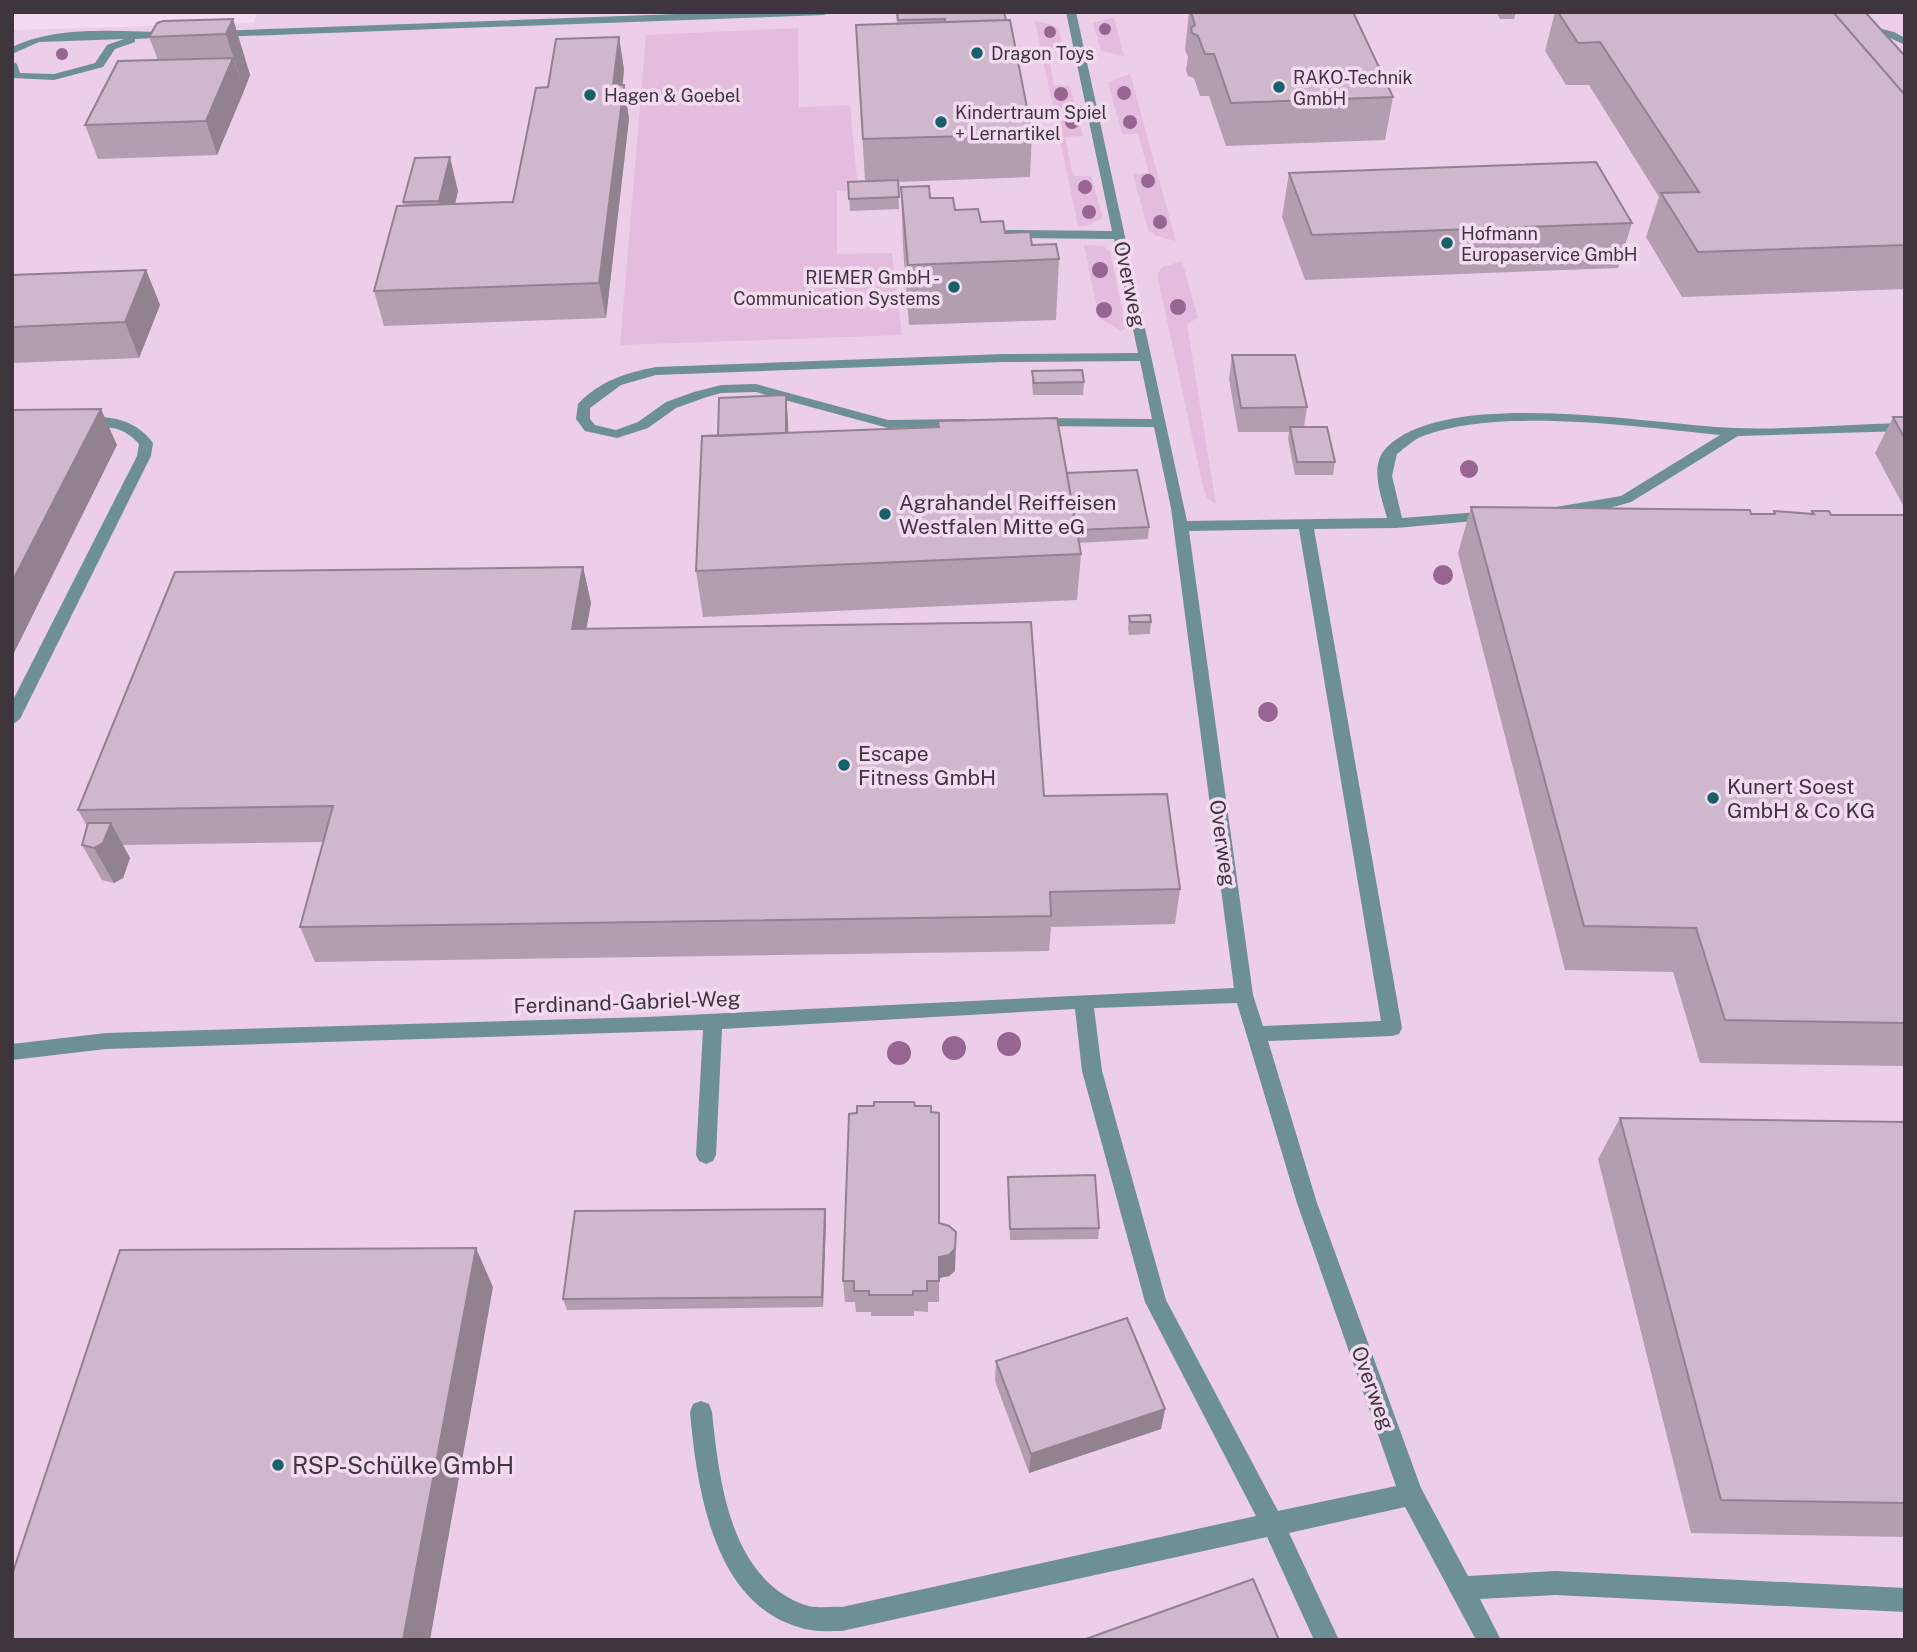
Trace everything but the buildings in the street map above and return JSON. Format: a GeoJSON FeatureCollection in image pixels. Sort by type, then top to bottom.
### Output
{"type":"FeatureCollection","features":[{"type":"Feature","properties":{"kind":"street"},"geometry":{"type":"LineString","coordinates":[[209,34],[824,12]]}},
{"type":"Feature","properties":{"kind":"street","name":"Overweg"},"geometry":{"type":"LineString","coordinates":[[1071,12],[1181,526],[1244,995],[1307,1203],[1411,1494],[1489,1640]]}},
{"type":"Feature","properties":{"kind":"street"},"geometry":{"type":"LineString","coordinates":[[1847,25],[1890,34],[1905,42]]}},
{"type":"Feature","properties":{"kind":"street"},"geometry":{"type":"LineString","coordinates":[[12,51],[37,39],[67,36],[182,35]]}},
{"type":"Feature","properties":{"kind":"street"},"geometry":{"type":"LineString","coordinates":[[12,64],[16,76],[54,77],[99,65],[111,47],[141,37]]}},
{"type":"Feature","properties":{"kind":"street"},"geometry":{"type":"LineString","coordinates":[[994,233],[1119,235]]}},
{"type":"Feature","properties":{"kind":"street"},"geometry":{"type":"LineString","coordinates":[[971,422],[888,424],[757,388],[721,389],[681,401],[643,425],[617,434],[590,428],[583,419],[583,407],[601,388],[621,379],[656,371],[1004,358],[1146,357]]}},
{"type":"Feature","properties":{"kind":"street"},"geometry":{"type":"LineString","coordinates":[[1395,523],[1384,467],[1391,451],[1414,435],[1435,427],[1464,422],[1552,417],[1735,432],[1905,426]]}},
{"type":"Feature","properties":{"kind":"street"},"geometry":{"type":"LineString","coordinates":[[12,719],[144,456],[146,443],[136,430],[122,423],[67,421]]}},
{"type":"Feature","properties":{"kind":"street"},"geometry":{"type":"LineString","coordinates":[[1012,422],[1160,423]]}},
{"type":"Feature","properties":{"kind":"street"},"geometry":{"type":"LineString","coordinates":[[1536,512],[1603,505],[1626,499],[1735,432]]}},
{"type":"Feature","properties":{"kind":"street"},"geometry":{"type":"LineString","coordinates":[[1181,526],[1395,523],[1511,514]]}},
{"type":"Feature","properties":{"kind":"street"},"geometry":{"type":"LineString","coordinates":[[1256,1034],[1392,1028],[1306,525]]}},
{"type":"Feature","properties":{"kind":"street","name":"Ferdinand-Gabriel-Weg"},"geometry":{"type":"LineString","coordinates":[[12,1052],[106,1041],[713,1021],[1244,995]]}},
{"type":"Feature","properties":{"kind":"street"},"geometry":{"type":"LineString","coordinates":[[1084,1001],[1092,1071],[1156,1302],[1273,1525],[1327,1640]]}},
{"type":"Feature","properties":{"kind":"street"},"geometry":{"type":"LineString","coordinates":[[706,1155],[713,1021]]}},
{"type":"Feature","properties":{"kind":"street"},"geometry":{"type":"LineString","coordinates":[[701,1412],[707,1479],[727,1545],[759,1591],[801,1617],[842,1619],[1411,1494]]}},
{"type":"Feature","properties":{"kind":"street"},"geometry":{"type":"LineString","coordinates":[[1462,1588],[1556,1583],[1905,1600]]}},
{"type":"Feature","properties":{"kind":"shaded area"},"geometry":{"type":"Polygon","coordinates":[[[258,12],[1905,12],[1905,1640],[12,1640],[12,32],[253,23],[258,12]]]}},
{"type":"Feature","properties":{"kind":"shaded area"},"geometry":{"type":"Polygon","coordinates":[[[1114,17],[1124,56],[1101,51],[1093,23],[1114,17]]]}},
{"type":"Feature","properties":{"kind":"shaded area"},"geometry":{"type":"Polygon","coordinates":[[[1035,21],[1059,29],[1063,51],[1048,52],[1054,85],[1070,86],[1083,136],[1065,137],[1073,176],[1091,176],[1103,218],[1086,226],[1078,226],[1035,21]]]}},
{"type":"Feature","properties":{"kind":"shaded area"},"geometry":{"type":"Polygon","coordinates":[[[798,28],[799,107],[850,105],[858,190],[837,191],[837,254],[892,253],[902,335],[620,345],[646,35],[798,28]]]}},
{"type":"Feature","properties":{"kind":"shaded area"},"geometry":{"type":"Polygon","coordinates":[[[1130,74],[1176,241],[1156,236],[1148,230],[1133,174],[1149,173],[1138,134],[1122,134],[1108,82],[1130,74]]]}},
{"type":"Feature","properties":{"kind":"shaded area"},"geometry":{"type":"Polygon","coordinates":[[[1084,245],[1103,246],[1110,252],[1126,328],[1121,331],[1099,318],[1084,245]]]}},
{"type":"Feature","properties":{"kind":"shaded area"},"geometry":{"type":"Polygon","coordinates":[[[1182,261],[1198,318],[1187,324],[1216,504],[1207,498],[1203,487],[1157,274],[1163,267],[1182,261]]]}},
{"type":"Feature","properties":{"kind":"place","name":"Dragon Toys"},"geometry":{"type":"Point","coordinates":[977,53]}},
{"type":"Feature","properties":{"kind":"place","name":"RAKO-Technik GmbH"},"geometry":{"type":"Point","coordinates":[1279,87]}},
{"type":"Feature","properties":{"kind":"place","name":"Hagen & Goebel"},"geometry":{"type":"Point","coordinates":[590,95]}},
{"type":"Feature","properties":{"kind":"place","name":"Kindertraum Spiel + Lernartikel"},"geometry":{"type":"Point","coordinates":[941,122]}},
{"type":"Feature","properties":{"kind":"place","name":"Hofmann Europaservice GmbH"},"geometry":{"type":"Point","coordinates":[1447,243]}},
{"type":"Feature","properties":{"kind":"place","name":"RIEMER GmbH - Communication Systems"},"geometry":{"type":"Point","coordinates":[954,287]}},
{"type":"Feature","properties":{"kind":"place","name":"Agrahandel Reiffeisen Westfalen Mitte eG"},"geometry":{"type":"Point","coordinates":[885,514]}},
{"type":"Feature","properties":{"kind":"place","name":"Escape Fitness GmbH"},"geometry":{"type":"Point","coordinates":[844,765]}},
{"type":"Feature","properties":{"kind":"place","name":"Kunert Soest GmbH & Co KG"},"geometry":{"type":"Point","coordinates":[1713,798]}},
{"type":"Feature","properties":{"kind":"place","name":"RSP-Schülke GmbH"},"geometry":{"type":"Point","coordinates":[278,1465]}}]}
